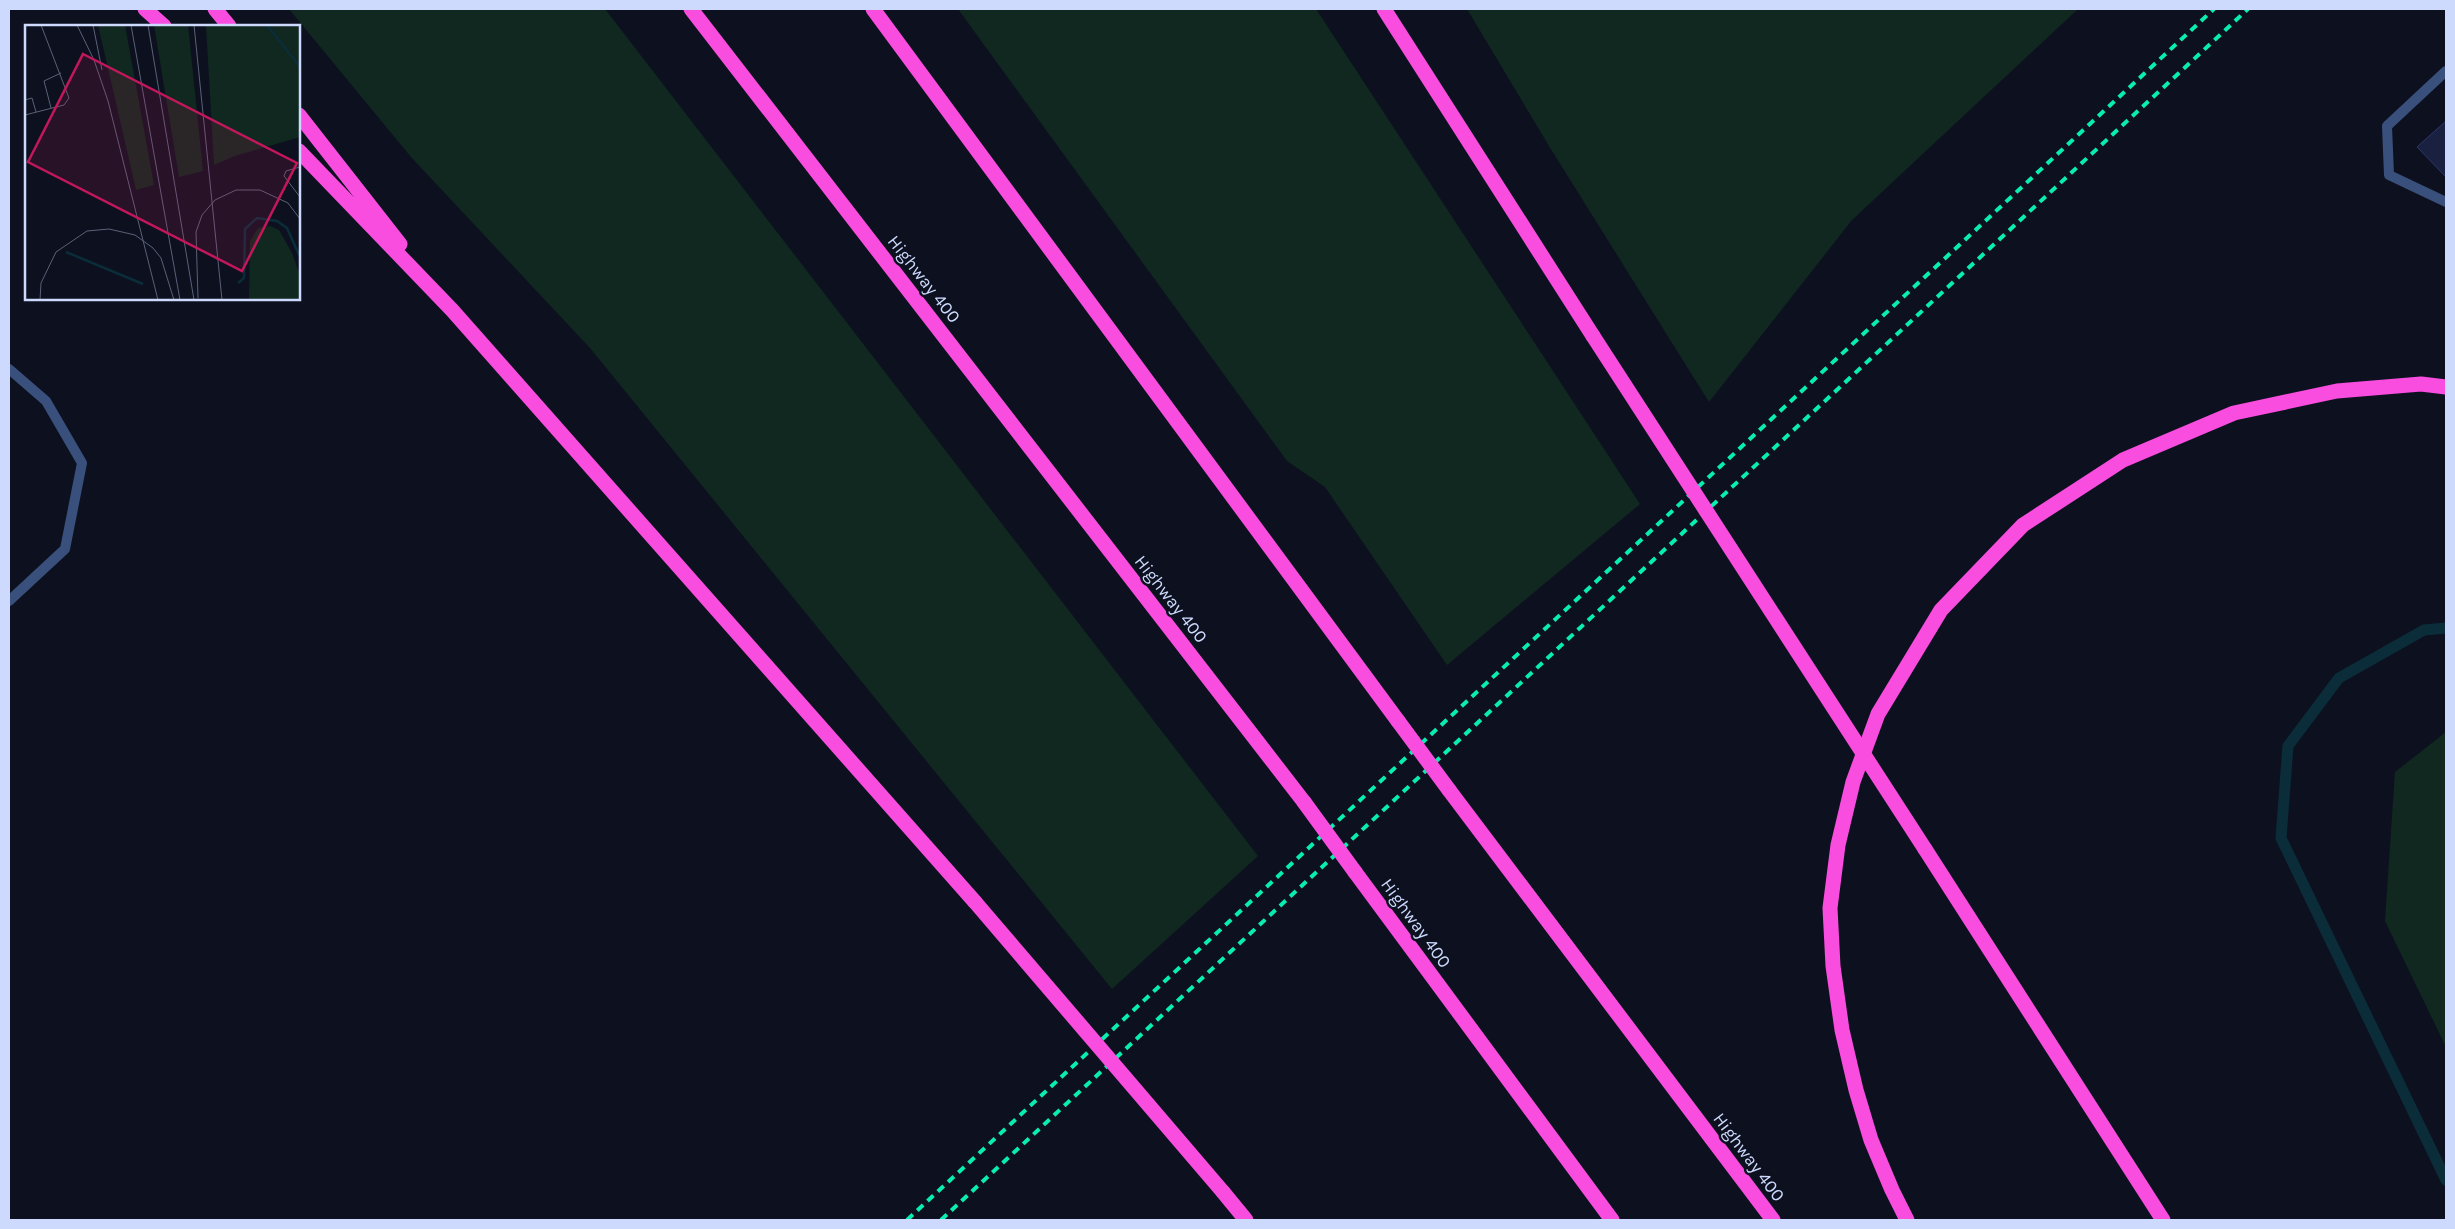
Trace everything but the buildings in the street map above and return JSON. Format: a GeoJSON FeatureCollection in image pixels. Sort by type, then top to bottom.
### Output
{"type":"FeatureCollection","features":[{"type":"Feature","properties":{"kind":"highway"},"geometry":{"type":"LineString","coordinates":[[145,9],[163,25]]}},
{"type":"Feature","properties":{"kind":"highway"},"geometry":{"type":"LineString","coordinates":[[215,9],[228,25]]}},
{"type":"Feature","properties":{"kind":"highway","name":"Highway 400"},"geometry":{"type":"LineString","coordinates":[[691,9],[1304,802],[1612,1220]]}},
{"type":"Feature","properties":{"kind":"highway","name":"Highway 400"},"geometry":{"type":"LineString","coordinates":[[873,9],[1449,790],[1773,1220]]}},
{"type":"Feature","properties":{"kind":"highway"},"geometry":{"type":"LineString","coordinates":[[1384,9],[2163,1220]]}},
{"type":"Feature","properties":{"kind":"highway"},"geometry":{"type":"LineString","coordinates":[[300,116],[452,310]]}},
{"type":"Feature","properties":{"kind":"highway"},"geometry":{"type":"LineString","coordinates":[[300,153],[452,310],[975,902],[1246,1220]]}},
{"type":"Feature","properties":{"kind":"highway"},"geometry":{"type":"LineString","coordinates":[[1907,1220],[1871,1140],[1856,1090],[1841,1021],[1833,966],[1830,908],[1840,836],[1853,782],[1878,714],[1941,610],[2023,525],[2123,460],[2234,413],[2337,391],[2421,384],[2446,387]]}},
{"type":"Feature","properties":{"kind":"lane"},"geometry":{"type":"LineString","coordinates":[[2446,71],[2387,126],[2389,175],[2446,202]]}},
{"type":"Feature","properties":{"kind":"lane"},"geometry":{"type":"LineString","coordinates":[[9,369],[46,400],[82,463],[65,549],[9,600]]}},
{"type":"Feature","properties":{"kind":"green space"},"geometry":{"type":"Polygon","coordinates":[[[289,9],[605,9],[1258,856],[1112,989],[590,348],[411,157],[289,9]]]}},
{"type":"Feature","properties":{"kind":"green space"},"geometry":{"type":"Polygon","coordinates":[[[958,9],[1316,9],[1640,504],[1447,665],[1325,487],[1287,461],[958,9]]]}},
{"type":"Feature","properties":{"kind":"green space"},"geometry":{"type":"Polygon","coordinates":[[[1467,9],[2078,9],[1852,220],[1709,402],[1549,146],[1467,9]]]}},
{"type":"Feature","properties":{"kind":"green space"},"geometry":{"type":"Polygon","coordinates":[[[2446,732],[2446,1047],[2385,921],[2395,772],[2446,732]]]}},
{"type":"Feature","properties":{"kind":"waterway"},"geometry":{"type":"LineString","coordinates":[[2446,628],[2424,630],[2339,678],[2288,746],[2281,838],[2446,1180]]}},
{"type":"Feature","properties":{"kind":"railway"},"geometry":{"type":"LineString","coordinates":[[907,1220],[2214,9]]}},
{"type":"Feature","properties":{"kind":"railway"},"geometry":{"type":"LineString","coordinates":[[941,1220],[2248,9]]}}]}
